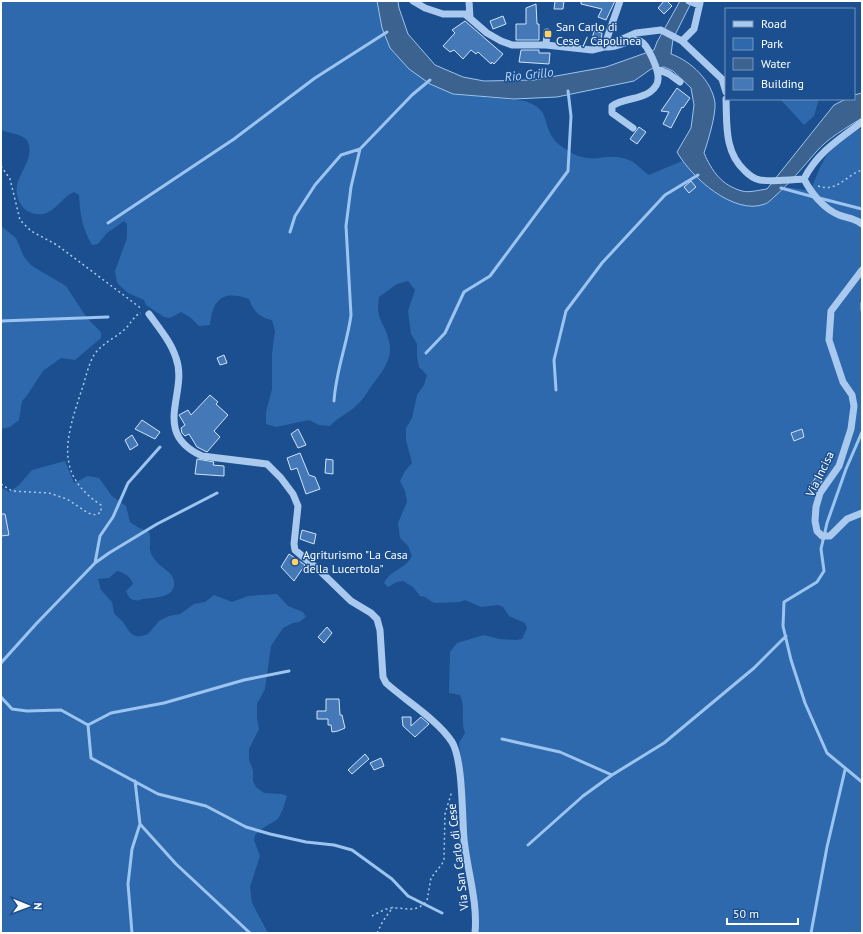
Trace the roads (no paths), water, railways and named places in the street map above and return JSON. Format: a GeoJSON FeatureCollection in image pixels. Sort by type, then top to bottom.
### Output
{"type":"FeatureCollection","features":[{"type":"Feature","properties":{"kind":"street"},"geometry":{"type":"LineString","coordinates":[[413,1],[425,8],[443,14],[465,14],[488,33],[501,41],[512,45],[546,45],[592,50],[604,47],[636,33],[661,30],[680,39],[722,79],[725,89]]}},
{"type":"Feature","properties":{"kind":"street"},"geometry":{"type":"LineString","coordinates":[[469,1],[472,19]]}},
{"type":"Feature","properties":{"kind":"street"},"geometry":{"type":"LineString","coordinates":[[604,47],[620,1]]}},
{"type":"Feature","properties":{"kind":"street"},"geometry":{"type":"LineString","coordinates":[[680,39],[694,29],[696,3]]}},
{"type":"Feature","properties":{"kind":"street"},"geometry":{"type":"LineString","coordinates":[[546,45],[547,32]]}},
{"type":"Feature","properties":{"kind":"street"},"geometry":{"type":"LineString","coordinates":[[604,47],[615,47],[636,41],[644,43],[647,46],[657,69],[658,81],[656,86],[649,93],[612,106],[612,113],[633,128]]}},
{"type":"Feature","properties":{"kind":"street"},"geometry":{"type":"LineString","coordinates":[[657,69],[669,74],[680,82]]}},
{"type":"Feature","properties":{"kind":"street"},"geometry":{"type":"LineString","coordinates":[[726,100],[729,147],[735,161],[742,169],[750,176],[761,180],[804,180]]}},
{"type":"Feature","properties":{"kind":"street"},"geometry":{"type":"LineString","coordinates":[[804,180],[808,170],[825,149],[862,122]]}},
{"type":"Feature","properties":{"kind":"street"},"geometry":{"type":"LineString","coordinates":[[804,180],[811,193],[829,208],[838,214],[849,217],[862,224]]}},
{"type":"Feature","properties":{"kind":"street","name":"Via Incisa"},"geometry":{"type":"LineString","coordinates":[[862,270],[831,311],[829,340],[843,382],[852,395],[854,406],[851,429],[839,466],[820,493],[816,507],[817,531],[822,536],[830,536],[847,519],[862,513]]}},
{"type":"Feature","properties":{"kind":"street","name":"Via San Carlo di Cese"},"geometry":{"type":"LineString","coordinates":[[149,314],[166,338],[177,358],[179,374],[174,404],[175,431],[184,443],[194,452],[212,458],[267,464],[281,478],[293,494],[298,506],[294,544],[295,550],[320,571],[350,601],[371,613],[377,619],[380,630],[383,677],[386,684],[429,717],[452,741],[457,754],[460,779],[464,840],[475,912],[475,933]]}},
{"type":"Feature","properties":{"kind":"water"},"geometry":{"type":"Polygon","coordinates":[[[377,1],[398,1],[408,34],[435,65],[463,77],[484,81],[534,80],[606,67],[654,50],[680,1],[692,1],[673,39],[671,54],[679,57],[693,67],[710,87],[715,108],[704,153],[710,166],[723,181],[728,185],[745,192],[767,189],[834,105],[844,100],[855,100],[855,95],[862,93],[862,118],[826,142],[796,175],[767,203],[753,206],[740,204],[727,199],[703,183],[692,172],[677,152],[691,128],[694,105],[691,88],[673,71],[664,67],[651,69],[634,81],[557,97],[514,99],[453,94],[430,84],[409,69],[390,48],[382,28],[377,1]]]}},
{"type":"Feature","properties":{"kind":"waterway"},"geometry":{"type":"LineString","coordinates":[[108,223],[234,139],[315,78],[387,32]]}},
{"type":"Feature","properties":{"kind":"waterway"},"geometry":{"type":"LineString","coordinates":[[334,401],[337,379],[351,315],[346,226],[351,187],[360,149],[412,95],[430,80]]}},
{"type":"Feature","properties":{"kind":"waterway"},"geometry":{"type":"LineString","coordinates":[[426,353],[445,333],[464,292],[490,276],[568,171],[571,116],[568,91]]}},
{"type":"Feature","properties":{"kind":"waterway"},"geometry":{"type":"LineString","coordinates":[[290,232],[295,216],[315,185],[341,155],[360,149]]}},
{"type":"Feature","properties":{"kind":"waterway"},"geometry":{"type":"LineString","coordinates":[[556,390],[554,360],[566,311],[602,263],[665,195],[698,175]]}},
{"type":"Feature","properties":{"kind":"waterway"},"geometry":{"type":"LineString","coordinates":[[781,188],[814,197]]}},
{"type":"Feature","properties":{"kind":"waterway"},"geometry":{"type":"LineString","coordinates":[[819,198],[862,209]]}},
{"type":"Feature","properties":{"kind":"waterway"},"geometry":{"type":"LineString","coordinates":[[862,303],[862,310]]}},
{"type":"Feature","properties":{"kind":"waterway"},"geometry":{"type":"LineString","coordinates":[[1,321],[108,317]]}},
{"type":"Feature","properties":{"kind":"waterway"},"geometry":{"type":"LineString","coordinates":[[862,432],[846,469],[827,523],[821,549],[824,571],[817,582],[784,602],[783,626],[791,660],[805,703],[827,753],[862,782]]}},
{"type":"Feature","properties":{"kind":"waterway"},"geometry":{"type":"LineString","coordinates":[[95,563],[100,536],[113,517],[128,483],[160,447]]}},
{"type":"Feature","properties":{"kind":"waterway"},"geometry":{"type":"LineString","coordinates":[[1,663],[36,624],[95,563],[157,524],[217,493]]}},
{"type":"Feature","properties":{"kind":"waterway"},"geometry":{"type":"LineString","coordinates":[[528,845],[583,796],[612,775],[664,743],[754,668],[786,636]]}},
{"type":"Feature","properties":{"kind":"waterway"},"geometry":{"type":"LineString","coordinates":[[88,725],[111,713],[164,703],[244,680],[289,671]]}},
{"type":"Feature","properties":{"kind":"waterway"},"geometry":{"type":"LineString","coordinates":[[1,697],[12,709],[27,711],[61,710],[88,725],[91,758],[158,794],[206,806],[246,827],[270,834],[306,842],[334,845],[352,850],[392,879],[408,896],[442,913]]}},
{"type":"Feature","properties":{"kind":"waterway"},"geometry":{"type":"LineString","coordinates":[[502,739],[560,752],[612,775]]}},
{"type":"Feature","properties":{"kind":"waterway"},"geometry":{"type":"LineString","coordinates":[[811,933],[827,847],[845,770]]}},
{"type":"Feature","properties":{"kind":"waterway"},"geometry":{"type":"LineString","coordinates":[[132,933],[128,884],[132,849],[140,824],[135,781]]}},
{"type":"Feature","properties":{"kind":"waterway"},"geometry":{"type":"LineString","coordinates":[[140,824],[176,864],[250,933]]}},
{"type":"Feature","properties":{"kind":"place","name":"San Carlo di Cese / Capolinea"},"geometry":{"type":"Point","coordinates":[548,34]}},
{"type":"Feature","properties":{"kind":"place","name":"Agriturismo \"La Casa della Lucertola\""},"geometry":{"type":"Point","coordinates":[295,562]}},
{"type":"Feature","properties":{"kind":"water label","name":"Rio Grillo"},"geometry":{"type":"Point","coordinates":[529,74]}}]}
